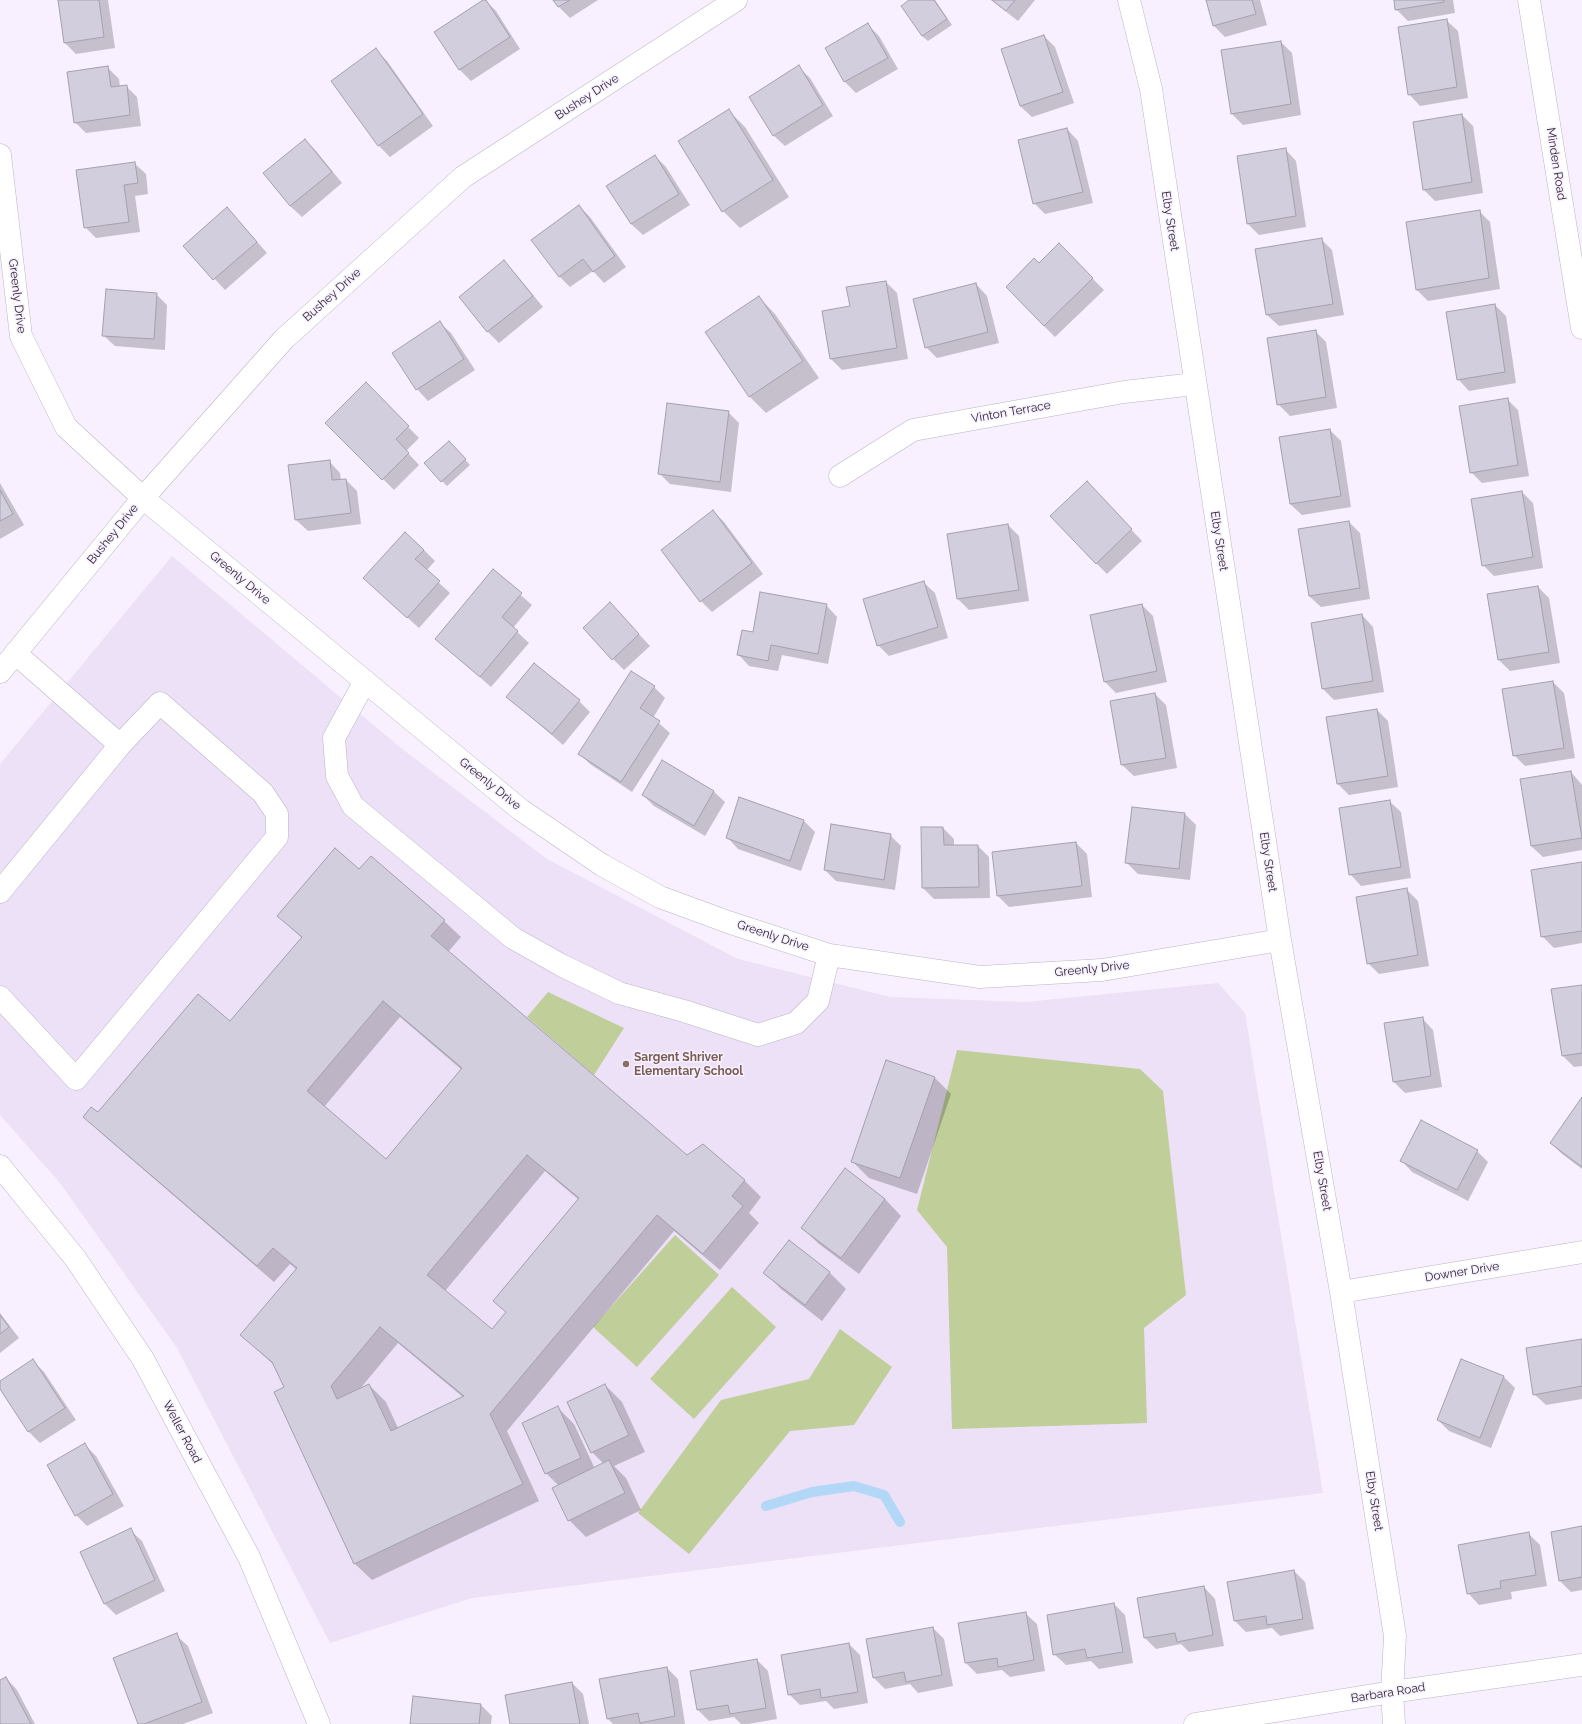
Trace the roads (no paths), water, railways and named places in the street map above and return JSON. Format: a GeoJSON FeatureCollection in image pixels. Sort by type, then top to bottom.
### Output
{"type":"FeatureCollection","features":[{"type":"Feature","properties":{"kind":"street","name":"Bushey Drive"},"geometry":{"type":"LineString","coordinates":[[0,672],[143,498],[284,339],[463,177],[736,0]]}},
{"type":"Feature","properties":{"kind":"street","name":"Elby Street"},"geometry":{"type":"LineString","coordinates":[[1129,0],[1151,89],[1280,940],[1341,1292],[1395,1636],[1392,1692],[1394,1724]]}},
{"type":"Feature","properties":{"kind":"street","name":"Minden Road"},"geometry":{"type":"LineString","coordinates":[[1529,0],[1582,328]]}},
{"type":"Feature","properties":{"kind":"street","name":"Greenly Drive"},"geometry":{"type":"LineString","coordinates":[[0,155],[21,336],[66,427],[143,498],[522,810],[602,865],[660,897],[728,922],[829,954],[980,977],[1102,970],[1280,940]]}},
{"type":"Feature","properties":{"kind":"street","name":"Vinton Terrace"},"geometry":{"type":"LineString","coordinates":[[840,476],[914,430],[1124,392],[1195,384]]}},
{"type":"Feature","properties":{"kind":"street"},"geometry":{"type":"LineString","coordinates":[[15,653],[120,745]]}},
{"type":"Feature","properties":{"kind":"street"},"geometry":{"type":"LineString","coordinates":[[366,681],[334,738],[337,776],[353,806],[512,938],[561,965],[619,993],[684,1011],[758,1035],[796,1023],[818,1001],[829,954]]}},
{"type":"Feature","properties":{"kind":"street"},"geometry":{"type":"LineString","coordinates":[[0,892],[120,745],[160,703],[263,793],[277,814],[277,837],[76,1078],[0,997]]}},
{"type":"Feature","properties":{"kind":"street","name":"Weller Road"},"geometry":{"type":"LineString","coordinates":[[0,1166],[75,1258],[143,1359],[249,1557],[319,1724]]}},
{"type":"Feature","properties":{"kind":"street","name":"Downer Drive"},"geometry":{"type":"LineString","coordinates":[[1341,1292],[1582,1252]]}},
{"type":"Feature","properties":{"kind":"street","name":"Barbara Road"},"geometry":{"type":"LineString","coordinates":[[1195,1724],[1392,1692],[1582,1665]]}},
{"type":"Feature","properties":{"kind":"waterway"},"geometry":{"type":"LineString","coordinates":[[766,1506],[812,1492],[854,1486],[884,1495],[900,1522]]}},
{"type":"Feature","properties":{"kind":"place","name":"Sargent Shriver Elementary School"},"geometry":{"type":"Point","coordinates":[626,1064]}}]}
